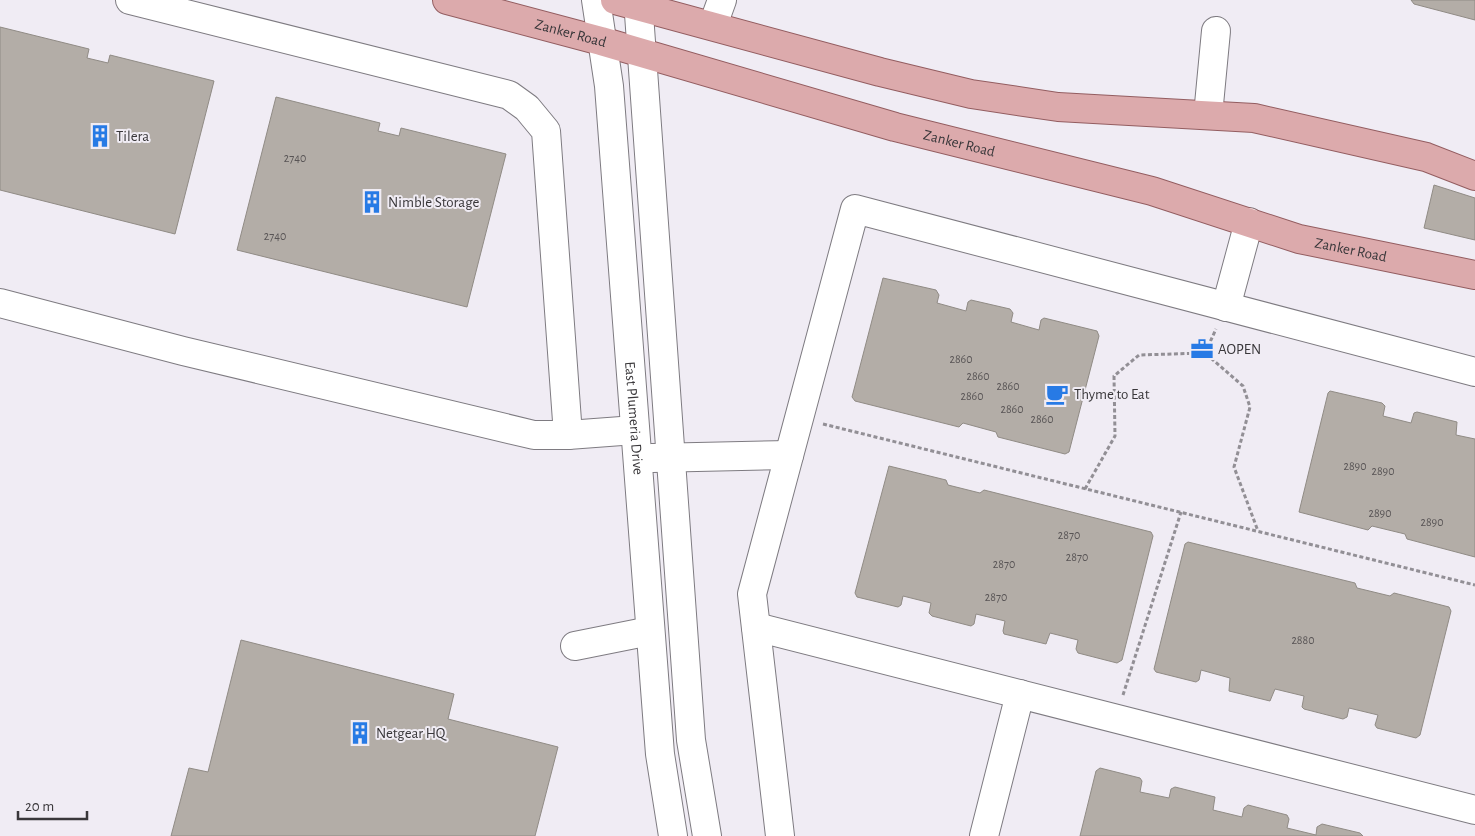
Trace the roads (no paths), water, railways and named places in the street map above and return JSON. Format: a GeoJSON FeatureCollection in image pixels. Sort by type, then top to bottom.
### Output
{"type":"FeatureCollection","features":[{"type":"Feature","properties":{"kind":"main road","name":"Zanker Road"},"geometry":{"type":"LineString","coordinates":[[447,0],[601,41],[895,127],[1152,191],[1299,239],[1475,275]]}},
{"type":"Feature","properties":{"kind":"main road"},"geometry":{"type":"LineString","coordinates":[[630,2],[880,72],[971,94],[1058,107],[1264,120],[1426,157],[1475,176]]}},
{"type":"Feature","properties":{"kind":"street"},"geometry":{"type":"LineString","coordinates":[[130,0],[509,95],[527,108],[546,132],[568,435]]}},
{"type":"Feature","properties":{"kind":"street","name":"East Plumeria Drive"},"geometry":{"type":"LineString","coordinates":[[596,0],[609,86],[660,754],[673,836]]}},
{"type":"Feature","properties":{"kind":"street"},"geometry":{"type":"LineString","coordinates":[[713,25],[722,0]]}},
{"type":"Feature","properties":{"kind":"street"},"geometry":{"type":"LineString","coordinates":[[630,2],[643,54],[691,740],[707,836]]}},
{"type":"Feature","properties":{"kind":"street"},"geometry":{"type":"LineString","coordinates":[[1208,115],[1216,31]]}},
{"type":"Feature","properties":{"kind":"street"},"geometry":{"type":"LineString","coordinates":[[780,836],[752,594],[855,209],[1475,372]]}},
{"type":"Feature","properties":{"kind":"street"},"geometry":{"type":"LineString","coordinates":[[1226,307],[1249,222]]}},
{"type":"Feature","properties":{"kind":"street"},"geometry":{"type":"LineString","coordinates":[[0,303],[183,351],[534,435],[568,435],[635,430]]}},
{"type":"Feature","properties":{"kind":"street"},"geometry":{"type":"LineString","coordinates":[[638,459],[670,456],[789,454]]}},
{"type":"Feature","properties":{"kind":"street"},"geometry":{"type":"LineString","coordinates":[[756,627],[1475,810]]}},
{"type":"Feature","properties":{"kind":"street"},"geometry":{"type":"LineString","coordinates":[[575,646],[650,631]]}},
{"type":"Feature","properties":{"kind":"street"},"geometry":{"type":"LineString","coordinates":[[984,836],[1020,694]]}},
{"type":"Feature","properties":{"kind":"place","name":"Tilera"},"geometry":{"type":"Point","coordinates":[100,136]}},
{"type":"Feature","properties":{"kind":"place","name":"Nimble Storage"},"geometry":{"type":"Point","coordinates":[372,202]}},
{"type":"Feature","properties":{"kind":"place","name":"AOPEN"},"geometry":{"type":"Point","coordinates":[1202,349]}},
{"type":"Feature","properties":{"kind":"place","name":"Thyme to Eat"},"geometry":{"type":"Point","coordinates":[1057,394]}},
{"type":"Feature","properties":{"kind":"place","name":"Netgear HQ"},"geometry":{"type":"Point","coordinates":[360,733]}}]}
